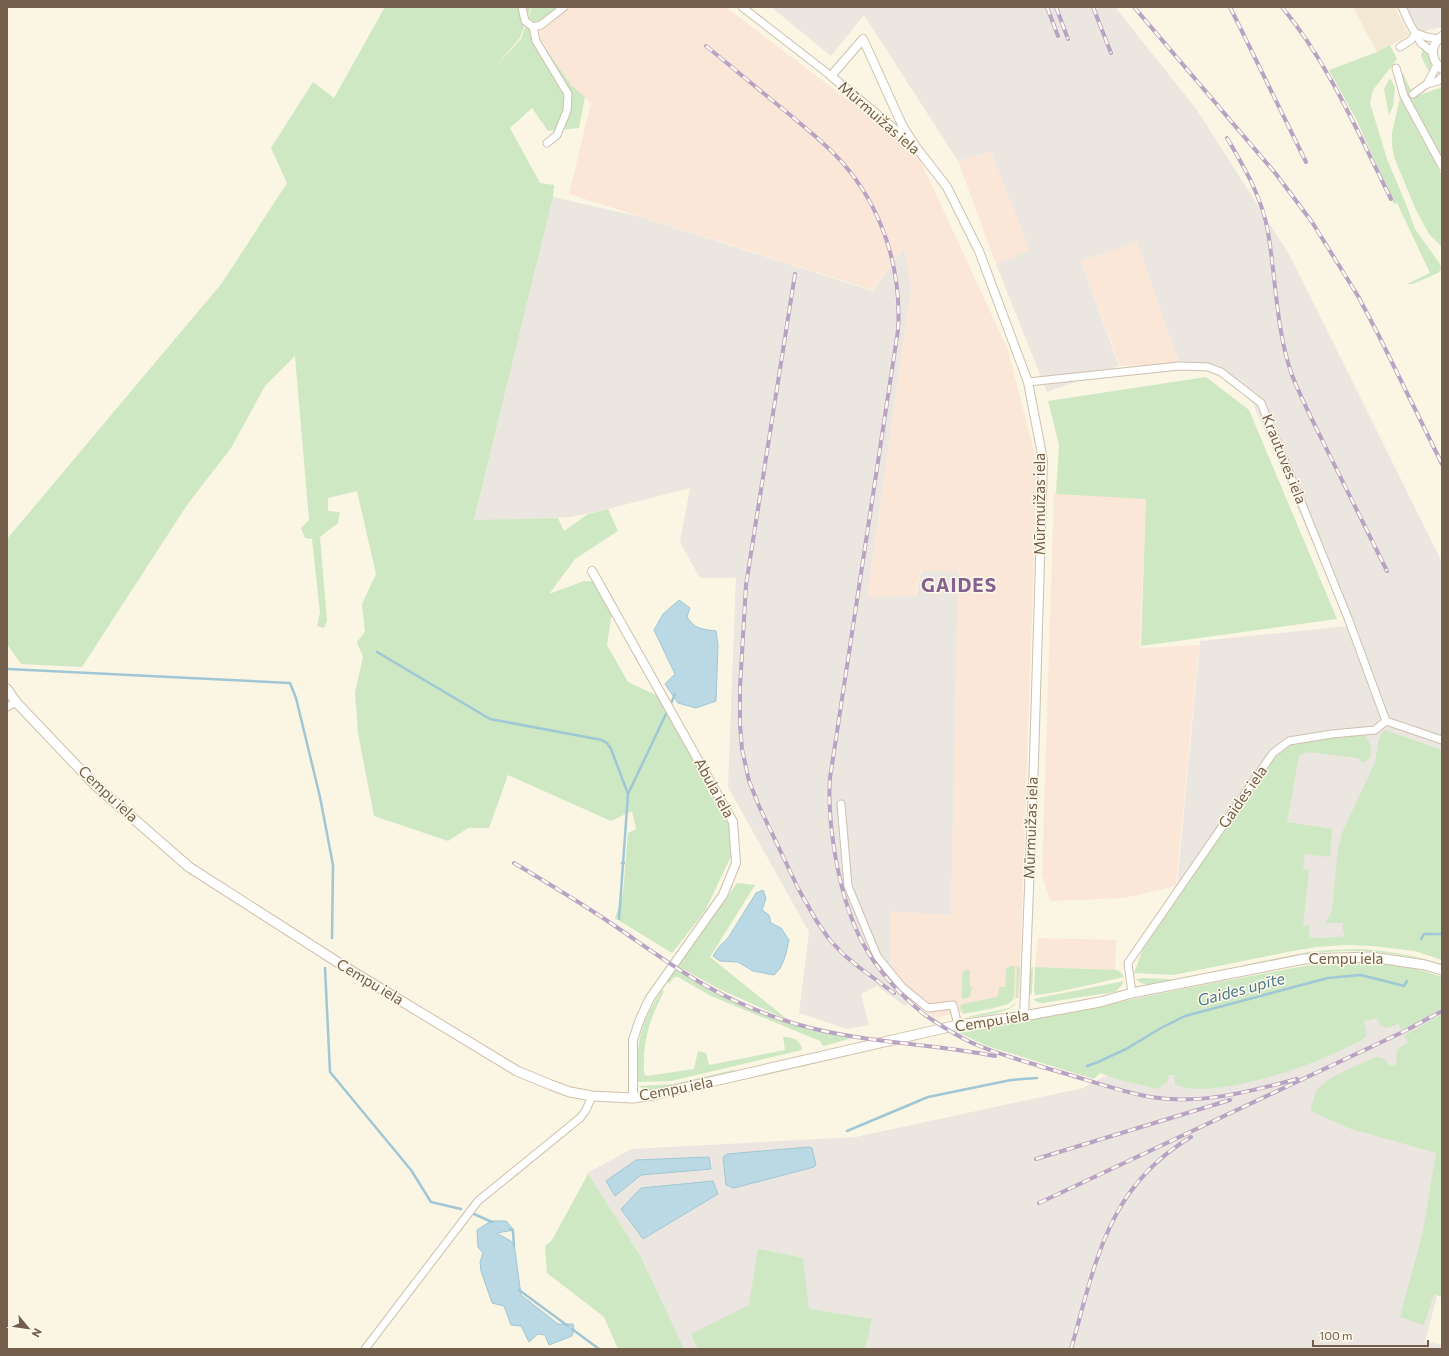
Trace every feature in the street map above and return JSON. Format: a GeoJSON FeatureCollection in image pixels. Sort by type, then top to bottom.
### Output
{"type":"FeatureCollection","features":[{"type":"Feature","properties":{"kind":"main road","name":"Cempu iela"},"geometry":{"type":"LineString","coordinates":[[7,689],[16,702],[95,785],[189,867],[342,965],[517,1071],[551,1086],[570,1092],[592,1096],[633,1098],[675,1091],[958,1025],[1024,1016],[1100,1002],[1132,993],[1304,959],[1372,956],[1425,965],[1442,970]]}},
{"type":"Feature","properties":{"kind":"street"},"geometry":{"type":"LineString","coordinates":[[522,7],[525,21],[533,27],[536,41],[568,94],[567,111],[557,135],[547,143]]}},
{"type":"Feature","properties":{"kind":"street"},"geometry":{"type":"LineString","coordinates":[[533,27],[541,26],[564,7]]}},
{"type":"Feature","properties":{"kind":"street","name":"Mūrmuižas iela"},"geometry":{"type":"LineString","coordinates":[[742,7],[831,76],[916,147],[947,186],[979,251],[1028,382],[1043,460],[1034,760],[1024,1016]]}},
{"type":"Feature","properties":{"kind":"street"},"geometry":{"type":"LineString","coordinates":[[1402,7],[1421,43],[1433,52],[1439,67],[1428,84]]}},
{"type":"Feature","properties":{"kind":"street"},"geometry":{"type":"LineString","coordinates":[[1416,33],[1427,37],[1440,37]]}},
{"type":"Feature","properties":{"kind":"street"},"geometry":{"type":"LineString","coordinates":[[1400,47],[1411,40],[1416,33]]}},
{"type":"Feature","properties":{"kind":"street"},"geometry":{"type":"LineString","coordinates":[[1433,52],[1434,47],[1440,37]]}},
{"type":"Feature","properties":{"kind":"street"},"geometry":{"type":"LineString","coordinates":[[831,76],[863,39],[903,127],[916,147]]}},
{"type":"Feature","properties":{"kind":"street"},"geometry":{"type":"LineString","coordinates":[[1396,68],[1404,96],[1442,166]]}},
{"type":"Feature","properties":{"kind":"street"},"geometry":{"type":"LineString","coordinates":[[1413,94],[1428,84],[1438,81],[1442,77]]}},
{"type":"Feature","properties":{"kind":"street","name":"Krautuves iela"},"geometry":{"type":"LineString","coordinates":[[1028,382],[1179,366],[1208,367],[1221,372],[1261,404],[1348,618],[1386,721]]}},
{"type":"Feature","properties":{"kind":"street","name":"Abula iela"},"geometry":{"type":"LineString","coordinates":[[592,571],[733,822],[736,863],[723,895],[650,998],[640,1019],[633,1040],[633,1098]]}},
{"type":"Feature","properties":{"kind":"street"},"geometry":{"type":"LineString","coordinates":[[7,707],[16,702]]}},
{"type":"Feature","properties":{"kind":"street"},"geometry":{"type":"LineString","coordinates":[[1386,721],[1442,740]]}},
{"type":"Feature","properties":{"kind":"street","name":"Gaides iela"},"geometry":{"type":"LineString","coordinates":[[1132,993],[1128,963],[1273,753],[1289,741],[1332,734],[1375,730],[1386,721]]}},
{"type":"Feature","properties":{"kind":"street"},"geometry":{"type":"LineString","coordinates":[[841,804],[848,886],[877,956],[902,987],[928,1008],[953,1005],[958,1025]]}},
{"type":"Feature","properties":{"kind":"street"},"geometry":{"type":"LineString","coordinates":[[365,1349],[478,1201],[580,1118],[586,1110],[592,1096]]}},
{"type":"Feature","properties":{"kind":"shaded area"},"geometry":{"type":"Polygon","coordinates":[[[571,7],[726,7],[917,153],[1008,350],[1037,464],[1019,998],[935,1018],[911,999],[891,980],[890,910],[951,915],[958,571],[920,571],[915,597],[867,597],[911,289],[904,246],[873,290],[569,194],[591,103],[571,86],[536,32],[571,7]]]}},
{"type":"Feature","properties":{"kind":"shaded area"},"geometry":{"type":"Polygon","coordinates":[[[771,7],[1115,7],[1197,110],[1290,256],[1442,562],[1442,959],[1413,949],[1367,943],[1316,945],[1266,916],[1177,886],[1200,641],[1348,626],[1253,403],[1219,365],[1179,363],[1137,242],[1081,261],[1119,366],[1047,392],[996,264],[1030,250],[991,152],[958,161],[864,15],[831,56],[771,7]]]}},
{"type":"Feature","properties":{"kind":"shaded area"},"geometry":{"type":"Polygon","coordinates":[[[1353,7],[1395,7],[1409,35],[1377,52],[1353,7]]]}},
{"type":"Feature","properties":{"kind":"shaded area"},"geometry":{"type":"Polygon","coordinates":[[[1404,7],[1442,7],[1442,27],[1416,33],[1404,7]]]}},
{"type":"Feature","properties":{"kind":"shaded area"},"geometry":{"type":"Polygon","coordinates":[[[991,152],[1031,250],[996,264],[958,161],[991,152]]]}},
{"type":"Feature","properties":{"kind":"shaded area"},"geometry":{"type":"Polygon","coordinates":[[[553,197],[641,217],[873,291],[904,247],[911,288],[867,597],[916,596],[921,571],[958,571],[951,915],[890,911],[891,980],[911,999],[905,1006],[877,986],[861,994],[869,1025],[847,1029],[799,1013],[809,932],[728,787],[736,578],[700,578],[680,542],[690,488],[570,517],[474,521],[553,197]]]}},
{"type":"Feature","properties":{"kind":"shaded area"},"geometry":{"type":"Polygon","coordinates":[[[1137,241],[1179,364],[1120,366],[1081,261],[1137,241]]]}},
{"type":"Feature","properties":{"kind":"shaded area"},"geometry":{"type":"Polygon","coordinates":[[[1054,493],[1146,499],[1140,648],[1199,645],[1176,886],[1124,898],[1050,901],[1042,874],[1054,493]]]}},
{"type":"Feature","properties":{"kind":"shaded area"},"geometry":{"type":"Polygon","coordinates":[[[1038,938],[1116,940],[1115,970],[1035,967],[1038,938]]]}},
{"type":"Feature","properties":{"kind":"shaded area"},"geometry":{"type":"Polygon","coordinates":[[[1430,1010],[1442,1027],[1442,1267],[1438,1293],[1425,1341],[1442,1345],[1442,1349],[682,1349],[641,1256],[587,1173],[632,1149],[856,1137],[1083,1088],[1203,1024],[1430,1010]]]}},
{"type":"Feature","properties":{"kind":"green space"},"geometry":{"type":"Polygon","coordinates":[[[385,7],[531,7],[520,38],[493,69],[521,39],[532,7],[564,7],[535,33],[572,86],[585,97],[579,128],[548,131],[532,108],[510,128],[540,183],[554,185],[553,197],[474,520],[558,518],[564,531],[588,514],[608,509],[618,531],[575,559],[549,594],[584,581],[604,582],[618,609],[611,618],[607,645],[628,682],[658,696],[730,822],[735,848],[705,911],[672,953],[615,918],[623,893],[628,833],[636,829],[632,811],[611,821],[508,775],[489,828],[468,828],[448,841],[374,816],[358,733],[355,692],[363,657],[357,642],[365,632],[362,604],[376,574],[357,491],[328,498],[328,511],[340,512],[338,523],[320,537],[327,621],[324,628],[317,626],[320,613],[312,539],[305,538],[301,528],[309,520],[295,356],[265,386],[231,448],[187,505],[82,667],[21,664],[7,644],[7,539],[222,283],[287,183],[271,148],[313,82],[334,98],[385,7]]]}},
{"type":"Feature","properties":{"kind":"green space"},"geometry":{"type":"Polygon","coordinates":[[[1390,45],[1397,59],[1373,90],[1370,103],[1387,159],[1415,229],[1440,264],[1441,269],[1438,273],[1413,284],[1407,284],[1430,273],[1397,203],[1394,204],[1357,121],[1329,70],[1377,52],[1390,45]]]}},
{"type":"Feature","properties":{"kind":"green space"},"geometry":{"type":"Polygon","coordinates":[[[1423,49],[1430,59],[1430,72],[1421,56],[1423,49]]]}},
{"type":"Feature","properties":{"kind":"green space"},"geometry":{"type":"Polygon","coordinates":[[[1403,73],[1414,97],[1442,87],[1442,161],[1408,101],[1401,77],[1403,73]]]}},
{"type":"Feature","properties":{"kind":"green space"},"geometry":{"type":"Polygon","coordinates":[[[1390,78],[1395,87],[1393,106],[1389,115],[1384,89],[1390,78]]]}},
{"type":"Feature","properties":{"kind":"green space"},"geometry":{"type":"Polygon","coordinates":[[[1400,98],[1442,175],[1442,247],[1429,234],[1416,210],[1394,157],[1392,132],[1400,98]]]}},
{"type":"Feature","properties":{"kind":"green space"},"geometry":{"type":"Polygon","coordinates":[[[1206,377],[1249,410],[1337,619],[1141,646],[1146,499],[1056,494],[1059,445],[1048,401],[1206,377]]]}},
{"type":"Feature","properties":{"kind":"green space"},"geometry":{"type":"Polygon","coordinates":[[[1385,730],[1442,750],[1442,960],[1415,951],[1346,945],[1298,950],[1173,975],[1134,973],[1143,949],[1221,832],[1274,758],[1291,745],[1310,740],[1361,734],[1366,736],[1371,747],[1370,758],[1363,763],[1358,758],[1308,752],[1299,756],[1287,822],[1332,829],[1330,857],[1305,854],[1303,869],[1309,870],[1303,925],[1310,926],[1309,937],[1322,938],[1345,936],[1343,923],[1324,923],[1332,910],[1338,848],[1342,833],[1375,762],[1380,736],[1385,730]]]}},
{"type":"Feature","properties":{"kind":"green space"},"geometry":{"type":"Polygon","coordinates":[[[737,883],[755,885],[710,957],[788,1020],[717,988],[678,966],[737,883]]]}},
{"type":"Feature","properties":{"kind":"green space"},"geometry":{"type":"Polygon","coordinates":[[[1363,949],[1403,954],[1442,965],[1416,958],[1392,954],[1346,951],[1299,955],[1244,965],[1308,952],[1363,949]]]}},
{"type":"Feature","properties":{"kind":"green space"},"geometry":{"type":"Polygon","coordinates":[[[1330,962],[1380,962],[1420,970],[1442,977],[1442,1008],[1401,1030],[1399,1024],[1386,1028],[1380,1025],[1377,1018],[1364,1021],[1367,1034],[1365,1038],[1326,1057],[1255,1081],[1219,1088],[1202,1089],[1188,1088],[1175,1084],[1175,1075],[1169,1075],[1167,1082],[1158,1089],[1120,1080],[1100,1073],[1094,1079],[987,1046],[959,1033],[1237,978],[1330,962]]]}},
{"type":"Feature","properties":{"kind":"green space"},"geometry":{"type":"Polygon","coordinates":[[[1011,966],[1015,966],[1012,1001],[997,1007],[963,1014],[960,1008],[962,1004],[997,997],[999,987],[1005,987],[1006,969],[1011,966]]]}},
{"type":"Feature","properties":{"kind":"green space"},"geometry":{"type":"Polygon","coordinates":[[[1017,966],[1020,970],[1018,998],[1016,998],[1017,966]]]}},
{"type":"Feature","properties":{"kind":"green space"},"geometry":{"type":"Polygon","coordinates":[[[1033,967],[1032,993],[1030,995],[1028,980],[1033,967]]]}},
{"type":"Feature","properties":{"kind":"green space"},"geometry":{"type":"Polygon","coordinates":[[[1035,967],[1117,970],[1121,972],[1124,977],[1058,992],[1035,995],[1035,967]]]}},
{"type":"Feature","properties":{"kind":"green space"},"geometry":{"type":"Polygon","coordinates":[[[676,969],[706,988],[754,1011],[810,1030],[852,1038],[824,1046],[820,1041],[711,996],[678,977],[674,977],[669,984],[666,981],[676,969]]]}},
{"type":"Feature","properties":{"kind":"green space"},"geometry":{"type":"Polygon","coordinates":[[[965,970],[970,970],[970,986],[972,987],[970,997],[962,999],[962,974],[965,970]]]}},
{"type":"Feature","properties":{"kind":"green space"},"geometry":{"type":"Polygon","coordinates":[[[1144,978],[1170,980],[1148,985],[1136,979],[1144,978]]]}},
{"type":"Feature","properties":{"kind":"green space"},"geometry":{"type":"Polygon","coordinates":[[[1124,981],[1115,992],[1042,1003],[1033,999],[1124,981]]]}},
{"type":"Feature","properties":{"kind":"green space"},"geometry":{"type":"Polygon","coordinates":[[[662,990],[664,991],[653,1015],[646,1038],[644,1070],[645,1075],[647,1076],[694,1069],[698,1051],[706,1053],[709,1065],[785,1050],[783,1037],[796,1039],[800,1043],[802,1050],[671,1081],[638,1082],[639,1042],[643,1026],[662,990]]]}},
{"type":"Feature","properties":{"kind":"green space"},"geometry":{"type":"Polygon","coordinates":[[[1017,1002],[1014,1006],[1002,1012],[967,1017],[1009,1008],[1017,1002]]]}},
{"type":"Feature","properties":{"kind":"green space"},"geometry":{"type":"Polygon","coordinates":[[[1442,1014],[1442,1297],[1434,1294],[1424,1325],[1400,1317],[1423,1231],[1436,1153],[1348,1128],[1311,1111],[1315,1095],[1326,1082],[1339,1074],[1376,1057],[1383,1058],[1390,1066],[1397,1064],[1397,1050],[1408,1042],[1404,1036],[1442,1014]]]}},
{"type":"Feature","properties":{"kind":"green space"},"geometry":{"type":"Polygon","coordinates":[[[733,1070],[737,1071],[649,1091],[639,1086],[674,1084],[733,1070]]]}},
{"type":"Feature","properties":{"kind":"green space"},"geometry":{"type":"Polygon","coordinates":[[[588,1174],[640,1255],[684,1349],[618,1349],[604,1317],[547,1273],[545,1246],[552,1240],[588,1174]]]}},
{"type":"Feature","properties":{"kind":"green space"},"geometry":{"type":"Polygon","coordinates":[[[758,1249],[803,1258],[809,1309],[872,1319],[865,1349],[698,1349],[691,1334],[749,1305],[758,1249]]]}},
{"type":"Feature","properties":{"kind":"water"},"geometry":{"type":"Polygon","coordinates":[[[679,600],[690,608],[687,617],[693,624],[702,629],[716,631],[718,645],[716,701],[696,708],[678,703],[665,684],[675,674],[654,630],[663,614],[679,600]]]}},
{"type":"Feature","properties":{"kind":"water"},"geometry":{"type":"Polygon","coordinates":[[[763,890],[766,898],[762,910],[769,915],[771,923],[781,928],[789,940],[786,955],[780,968],[774,975],[753,971],[738,962],[720,961],[713,956],[728,938],[756,893],[763,890]]]}},
{"type":"Feature","properties":{"kind":"water"},"geometry":{"type":"Polygon","coordinates":[[[809,1147],[812,1148],[816,1165],[814,1167],[734,1188],[726,1185],[723,1157],[727,1154],[809,1147]]]}},
{"type":"Feature","properties":{"kind":"water"},"geometry":{"type":"Polygon","coordinates":[[[709,1157],[711,1169],[641,1175],[615,1196],[606,1181],[636,1160],[709,1157]]]}},
{"type":"Feature","properties":{"kind":"water"},"geometry":{"type":"Polygon","coordinates":[[[713,1181],[718,1194],[643,1239],[621,1209],[641,1188],[713,1181]]]}},
{"type":"Feature","properties":{"kind":"water"},"geometry":{"type":"Polygon","coordinates":[[[491,1221],[506,1221],[514,1230],[497,1233],[514,1243],[521,1295],[558,1324],[573,1324],[574,1330],[572,1336],[549,1345],[545,1335],[538,1334],[529,1342],[521,1326],[511,1325],[504,1306],[492,1303],[481,1271],[480,1262],[483,1253],[478,1247],[477,1230],[491,1221]]]}},
{"type":"Feature","properties":{"kind":"waterway"},"geometry":{"type":"LineString","coordinates":[[377,652],[490,719],[602,740],[607,743],[611,749],[628,794],[666,714]]}},
{"type":"Feature","properties":{"kind":"waterway"},"geometry":{"type":"LineString","coordinates":[[8,669],[290,683],[296,698],[320,797],[333,865],[332,938]]}},
{"type":"Feature","properties":{"kind":"waterway"},"geometry":{"type":"LineString","coordinates":[[670,706],[675,694]]}},
{"type":"Feature","properties":{"kind":"waterway"},"geometry":{"type":"LineString","coordinates":[[622,863],[623,864],[628,794]]}},
{"type":"Feature","properties":{"kind":"waterway"},"geometry":{"type":"LineString","coordinates":[[619,919],[624,863]]}},
{"type":"Feature","properties":{"kind":"waterway","name":"Gaides upīte"},"geometry":{"type":"LineString","coordinates":[[1421,939],[1424,934],[1442,934]]}},
{"type":"Feature","properties":{"kind":"waterway"},"geometry":{"type":"LineString","coordinates":[[325,968],[330,1072],[411,1170],[431,1202],[461,1209]]}},
{"type":"Feature","properties":{"kind":"waterway","name":"Gaides upīte"},"geometry":{"type":"LineString","coordinates":[[1087,1066],[1126,1049],[1161,1028],[1185,1016],[1328,978],[1360,975],[1404,986],[1407,981]]}},
{"type":"Feature","properties":{"kind":"waterway","name":"Gaides upīte"},"geometry":{"type":"LineString","coordinates":[[847,1131],[928,1097],[1011,1080],[1037,1078]]}},
{"type":"Feature","properties":{"kind":"waterway"},"geometry":{"type":"LineString","coordinates":[[474,1214],[492,1222]]}},
{"type":"Feature","properties":{"kind":"waterway"},"geometry":{"type":"LineString","coordinates":[[510,1229],[513,1231],[514,1246]]}},
{"type":"Feature","properties":{"kind":"waterway"},"geometry":{"type":"LineString","coordinates":[[519,1290],[568,1326]]}},
{"type":"Feature","properties":{"kind":"waterway"},"geometry":{"type":"LineString","coordinates":[[572,1329],[599,1349]]}},
{"type":"Feature","properties":{"kind":"railway"},"geometry":{"type":"LineString","coordinates":[[1047,7],[1058,36]]}},
{"type":"Feature","properties":{"kind":"railway"},"geometry":{"type":"LineString","coordinates":[[1056,7],[1068,39]]}},
{"type":"Feature","properties":{"kind":"railway"},"geometry":{"type":"LineString","coordinates":[[1093,7],[1111,53]]}},
{"type":"Feature","properties":{"kind":"railway"},"geometry":{"type":"LineString","coordinates":[[1134,7],[1276,174],[1312,222],[1358,296],[1442,464]]}},
{"type":"Feature","properties":{"kind":"railway"},"geometry":{"type":"LineString","coordinates":[[1230,7],[1306,162]]}},
{"type":"Feature","properties":{"kind":"railway"},"geometry":{"type":"LineString","coordinates":[[1282,7],[1299,29],[1328,75],[1391,199]]}},
{"type":"Feature","properties":{"kind":"railway"},"geometry":{"type":"LineString","coordinates":[[706,46],[827,146],[855,178],[878,218],[886,239],[897,284],[898,330],[829,788],[831,829],[834,850],[841,885],[855,928],[876,965],[890,982],[926,1016]]}},
{"type":"Feature","properties":{"kind":"railway"},"geometry":{"type":"LineString","coordinates":[[1227,138],[1252,183],[1265,219],[1271,250],[1279,322],[1292,375],[1309,414],[1387,571]]}},
{"type":"Feature","properties":{"kind":"railway"},"geometry":{"type":"LineString","coordinates":[[795,274],[746,585],[740,688],[740,725],[742,749],[749,781],[759,806],[799,890],[816,920],[829,939],[844,955],[894,993]]}},
{"type":"Feature","properties":{"kind":"railway"},"geometry":{"type":"LineString","coordinates":[[514,863],[586,907],[697,981],[741,1004],[763,1013],[796,1024],[845,1035],[995,1056]]}},
{"type":"Feature","properties":{"kind":"railway"},"geometry":{"type":"LineString","coordinates":[[1039,1203],[1405,1031],[1442,1011]]}},
{"type":"Feature","properties":{"kind":"railway"},"geometry":{"type":"LineString","coordinates":[[921,1012],[949,1031],[966,1040],[984,1048],[1043,1067]]}},
{"type":"Feature","properties":{"kind":"railway"},"geometry":{"type":"LineString","coordinates":[[1038,1066],[1122,1090],[1150,1097],[1169,1099],[1224,1096],[1243,1093],[1297,1079]]}},
{"type":"Feature","properties":{"kind":"railway"},"geometry":{"type":"LineString","coordinates":[[1036,1159],[1230,1100]]}},
{"type":"Feature","properties":{"kind":"railway"},"geometry":{"type":"LineString","coordinates":[[1071,1349],[1088,1286],[1098,1257],[1109,1229],[1123,1203],[1140,1179],[1163,1157],[1191,1137]]}},
{"type":"Feature","properties":{"kind":"district","name":"GAIDES"},"geometry":{"type":"Point","coordinates":[959,585]}}]}
